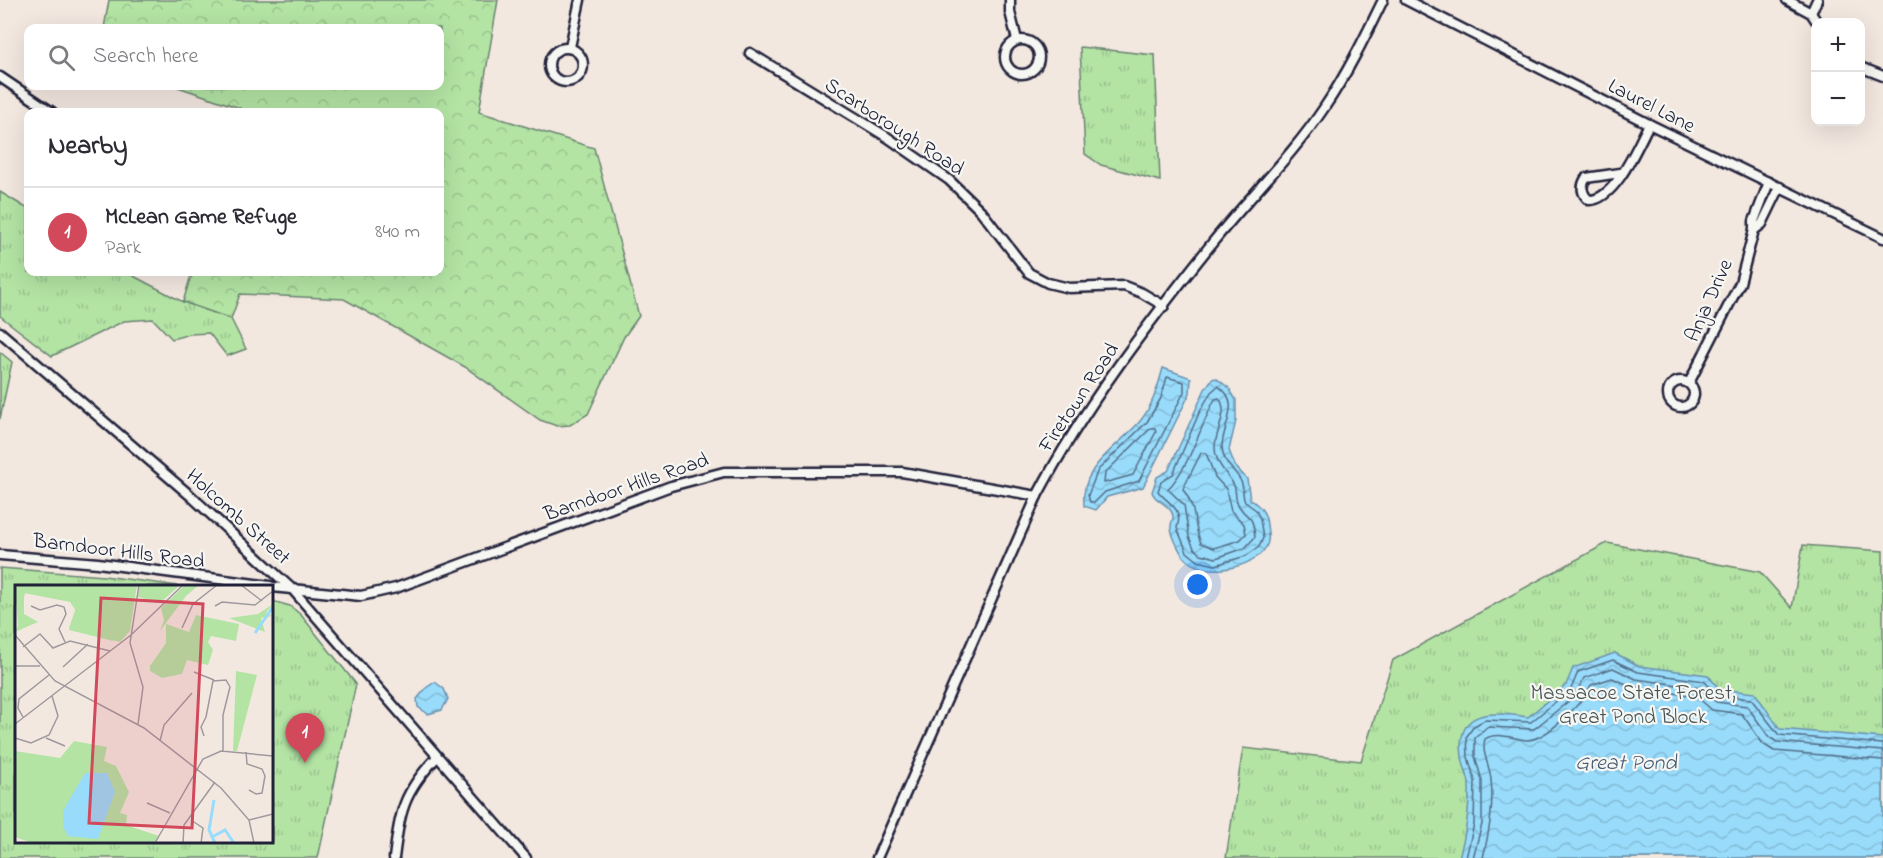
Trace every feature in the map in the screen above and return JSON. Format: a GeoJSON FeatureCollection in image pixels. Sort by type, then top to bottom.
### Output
{"type":"FeatureCollection","features":[{"type":"Feature","properties":{"kind":"street"},"geometry":{"type":"LineString","coordinates":[[570,47],[580,0]]}},
{"type":"Feature","properties":{"kind":"street"},"geometry":{"type":"LineString","coordinates":[[1010,0],[1010,12],[1017,40]]}},
{"type":"Feature","properties":{"kind":"street","name":"Firetown Road"},"geometry":{"type":"LineString","coordinates":[[877,858],[1037,496],[1082,417],[1214,241],[1295,147],[1324,108],[1352,62],[1383,0]]}},
{"type":"Feature","properties":{"kind":"street","name":"Laurel Lane"},"geometry":{"type":"LineString","coordinates":[[1406,0],[1649,124],[1883,238]]}},
{"type":"Feature","properties":{"kind":"street"},"geometry":{"type":"LineString","coordinates":[[1787,0],[1811,13],[1814,18]]}},
{"type":"Feature","properties":{"kind":"street"},"geometry":{"type":"LineString","coordinates":[[1811,13],[1817,0]]}},
{"type":"Feature","properties":{"kind":"street"},"geometry":{"type":"LineString","coordinates":[[1017,40],[1034,44],[1039,54],[1037,66],[1028,73],[1016,73],[1005,62],[1005,51],[1017,40]]}},
{"type":"Feature","properties":{"kind":"street"},"geometry":{"type":"LineString","coordinates":[[570,47],[583,59],[583,70],[575,80],[564,82],[551,72],[549,61],[559,48],[570,47]]}},
{"type":"Feature","properties":{"kind":"street","name":"Scarborough Road"},"geometry":{"type":"LineString","coordinates":[[750,53],[887,137],[949,180],[981,211],[1029,273],[1048,283],[1069,288],[1124,286],[1142,292],[1164,306]]}},
{"type":"Feature","properties":{"kind":"street"},"geometry":{"type":"LineString","coordinates":[[1865,69],[1883,76]]}},
{"type":"Feature","properties":{"kind":"street"},"geometry":{"type":"LineString","coordinates":[[0,77],[46,108]]}},
{"type":"Feature","properties":{"kind":"street"},"geometry":{"type":"LineString","coordinates":[[1620,173],[1586,178],[1582,186],[1585,197],[1595,200],[1604,196],[1615,184],[1649,124]]}},
{"type":"Feature","properties":{"kind":"street","name":"Anja Drive"},"geometry":{"type":"LineString","coordinates":[[1689,383],[1740,283],[1754,230],[1754,221],[1769,182]]}},
{"type":"Feature","properties":{"kind":"street","name":"Anja Drive"},"geometry":{"type":"LineString","coordinates":[[1754,230],[1762,224],[1780,188]]}},
{"type":"Feature","properties":{"kind":"street","name":"Holcomb Street"},"geometry":{"type":"LineString","coordinates":[[0,332],[192,497],[293,590],[436,758],[526,858]]}},
{"type":"Feature","properties":{"kind":"street","name":"Barndoor Hills Road"},"geometry":{"type":"LineString","coordinates":[[273,587],[361,596],[396,588],[671,486],[724,472],[902,472],[1037,496]]}},
{"type":"Feature","properties":{"kind":"street","name":"Barndoor Hills Road"},"geometry":{"type":"LineString","coordinates":[[0,555],[78,561],[256,585]]}},
{"type":"Feature","properties":{"kind":"street"},"geometry":{"type":"LineString","coordinates":[[394,858],[399,819],[406,796],[414,782],[436,758]]}},
{"type":"Feature","properties":{"kind":"green space"},"geometry":{"type":"Polygon","coordinates":[[[109,0],[498,0],[479,112],[594,148],[639,316],[624,337],[588,414],[570,425],[557,426],[540,420],[465,367],[344,299],[240,294],[231,319],[183,302],[191,276],[444,276],[444,108],[240,108],[187,90],[444,90],[444,24],[105,24],[109,0]]]}},
{"type":"Feature","properties":{"kind":"green space"},"geometry":{"type":"Polygon","coordinates":[[[1080,47],[1155,55],[1160,181],[1101,165],[1085,154],[1080,47]]]}},
{"type":"Feature","properties":{"kind":"green space"},"geometry":{"type":"Polygon","coordinates":[[[0,192],[24,207],[24,276],[134,276],[183,302],[231,319],[246,349],[227,356],[209,333],[190,334],[172,339],[153,319],[124,321],[52,356],[0,316],[0,192]]]}},
{"type":"Feature","properties":{"kind":"green space"},"geometry":{"type":"Polygon","coordinates":[[[0,352],[12,362],[0,419],[0,352]]]}},
{"type":"Feature","properties":{"kind":"green space","name":"Massacoe State Forest, Great Pond Block"},"geometry":{"type":"Polygon","coordinates":[[[1607,543],[1760,572],[1792,608],[1803,545],[1883,551],[1883,858],[1226,858],[1243,748],[1361,761],[1393,660],[1607,543]]]}},
{"type":"Feature","properties":{"kind":"green space"},"geometry":{"type":"Polygon","coordinates":[[[0,568],[104,576],[171,585],[15,585],[15,843],[273,843],[273,601],[290,606],[301,615],[356,684],[318,858],[0,858],[0,568]]]}},
{"type":"Feature","properties":{"kind":"water"},"geometry":{"type":"Polygon","coordinates":[[[1163,368],[1191,378],[1190,393],[1143,487],[1107,497],[1096,510],[1084,506],[1084,492],[1094,468],[1141,420],[1155,395],[1163,368]]]}},
{"type":"Feature","properties":{"kind":"water"},"geometry":{"type":"Polygon","coordinates":[[[1216,378],[1229,388],[1236,400],[1236,421],[1229,450],[1235,466],[1247,479],[1250,499],[1264,513],[1268,536],[1266,547],[1260,555],[1251,561],[1227,569],[1202,568],[1192,564],[1184,557],[1172,531],[1172,514],[1169,508],[1152,492],[1157,477],[1168,471],[1205,389],[1212,379],[1216,378]]]}},
{"type":"Feature","properties":{"kind":"water","name":"Great Pond"},"geometry":{"type":"Polygon","coordinates":[[[1615,653],[1639,666],[1708,675],[1719,689],[1755,693],[1780,729],[1883,738],[1883,858],[1459,858],[1466,830],[1469,803],[1468,777],[1462,757],[1461,741],[1464,729],[1479,716],[1502,714],[1528,717],[1566,685],[1573,668],[1615,653]]]}},
{"type":"Feature","properties":{"kind":"water"},"geometry":{"type":"Polygon","coordinates":[[[435,682],[444,689],[448,699],[442,710],[428,714],[418,707],[417,699],[426,688],[435,682]]]}},
{"type":"Feature","properties":{"kind":"place","name":"McLean Game Refuge"},"geometry":{"type":"Point","coordinates":[305,763]}}]}
